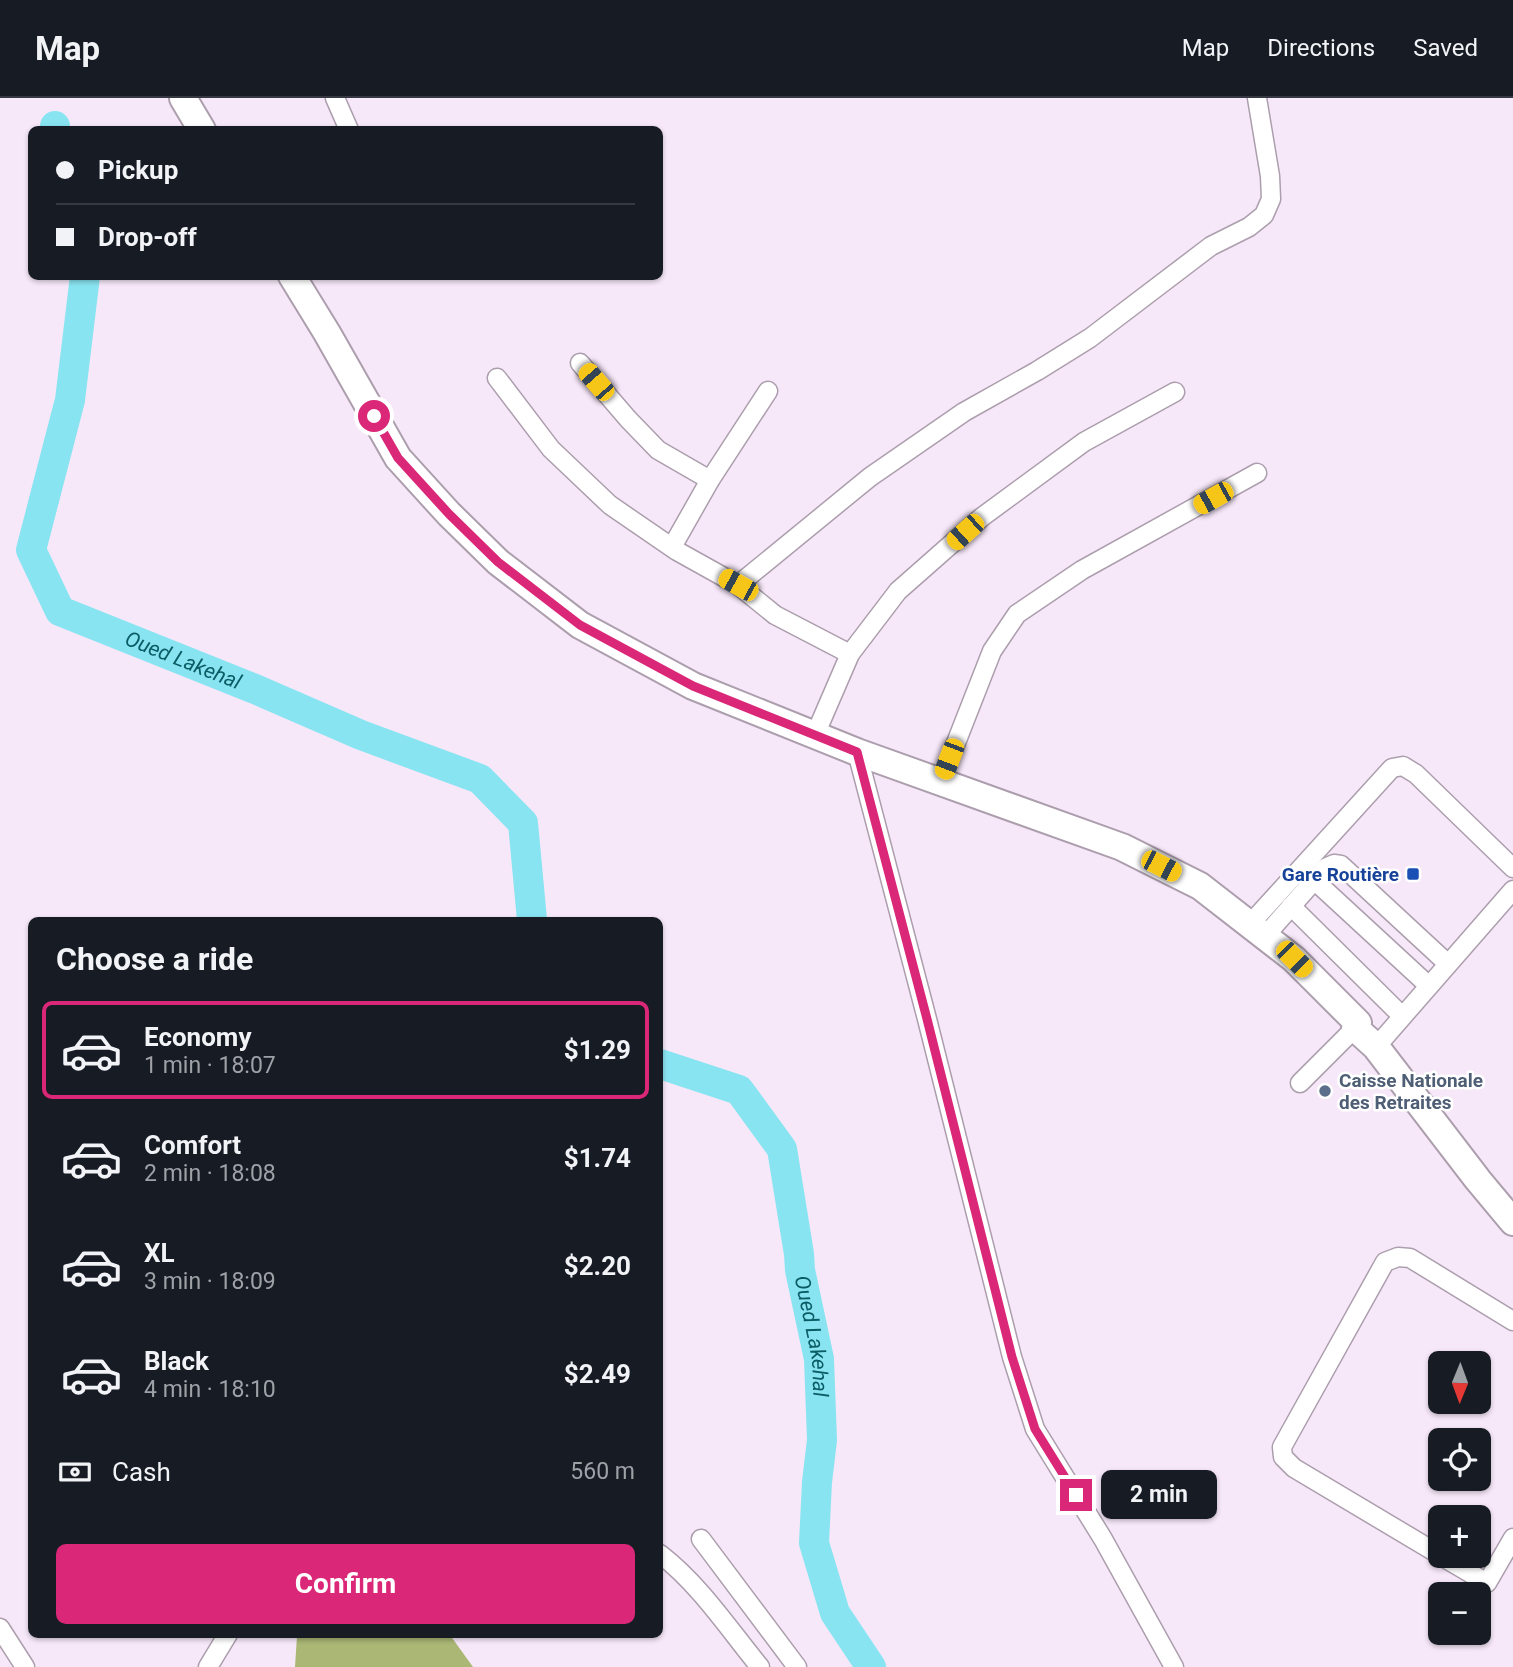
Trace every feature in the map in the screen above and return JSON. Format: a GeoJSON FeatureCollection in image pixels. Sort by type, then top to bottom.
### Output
{"type":"FeatureCollection","features":[{"type":"Feature","properties":{"kind":"highway"},"geometry":{"type":"LineString","coordinates":[[183,98],[200,126]]}},
{"type":"Feature","properties":{"kind":"highway"},"geometry":{"type":"LineString","coordinates":[[294,280],[398,458],[498,562],[580,625],[693,686],[857,752],[1122,847],[1200,886],[1294,959],[1358,1023],[1355,1028],[1376,1046],[1513,1222]]}},
{"type":"Feature","properties":{"kind":"street"},"geometry":{"type":"LineString","coordinates":[[335,98],[347,126]]}},
{"type":"Feature","properties":{"kind":"street"},"geometry":{"type":"LineString","coordinates":[[738,585],[870,477],[964,412],[1090,338],[1211,246],[1249,227],[1264,215],[1271,199],[1270,176],[1257,98]]}},
{"type":"Feature","properties":{"kind":"street"},"geometry":{"type":"LineString","coordinates":[[580,363],[658,450],[710,480]]}},
{"type":"Feature","properties":{"kind":"street"},"geometry":{"type":"LineString","coordinates":[[497,378],[551,449],[610,505],[672,548],[738,585],[775,615],[850,654]]}},
{"type":"Feature","properties":{"kind":"street"},"geometry":{"type":"LineString","coordinates":[[672,548],[710,480],[768,391]]}},
{"type":"Feature","properties":{"kind":"street"},"geometry":{"type":"LineString","coordinates":[[816,735],[850,654],[898,591],[982,517],[1084,442],[1175,392]]}},
{"type":"Feature","properties":{"kind":"street"},"geometry":{"type":"LineString","coordinates":[[941,781],[992,651],[1017,614],[1082,570],[1257,473]]}},
{"type":"Feature","properties":{"kind":"street"},"geometry":{"type":"LineString","coordinates":[[857,752],[1012,1357],[1035,1429],[1103,1539],[1174,1667]]}},
{"type":"Feature","properties":{"kind":"street"},"geometry":{"type":"LineString","coordinates":[[1257,930],[1392,768],[1403,766],[1416,774],[1513,868]]}},
{"type":"Feature","properties":{"kind":"street"},"geometry":{"type":"LineString","coordinates":[[1257,930],[1292,906],[1325,868],[1334,864],[1341,865],[1448,964]]}},
{"type":"Feature","properties":{"kind":"street"},"geometry":{"type":"LineString","coordinates":[[1314,880],[1429,986]]}},
{"type":"Feature","properties":{"kind":"street"},"geometry":{"type":"LineString","coordinates":[[1376,1046],[1513,890]]}},
{"type":"Feature","properties":{"kind":"street"},"geometry":{"type":"LineString","coordinates":[[1292,906],[1402,1016]]}},
{"type":"Feature","properties":{"kind":"street"},"geometry":{"type":"LineString","coordinates":[[1300,1083],[1355,1028]]}},
{"type":"Feature","properties":{"kind":"street"},"geometry":{"type":"LineString","coordinates":[[1428,1547],[1294,1468],[1283,1457],[1282,1447],[1385,1262],[1398,1257],[1410,1258],[1513,1321]]}},
{"type":"Feature","properties":{"kind":"street"},"geometry":{"type":"LineString","coordinates":[[1462,1568],[1487,1583],[1513,1538]]}},
{"type":"Feature","properties":{"kind":"street"},"geometry":{"type":"LineString","coordinates":[[701,1539],[797,1667]]}},
{"type":"Feature","properties":{"kind":"street"},"geometry":{"type":"LineString","coordinates":[[663,1556],[705,1596],[760,1667]]}},
{"type":"Feature","properties":{"kind":"street"},"geometry":{"type":"LineString","coordinates":[[0,1628],[25,1667]]}},
{"type":"Feature","properties":{"kind":"street"},"geometry":{"type":"LineString","coordinates":[[208,1667],[226,1638]]}},
{"type":"Feature","properties":{"kind":"green space"},"geometry":{"type":"Polygon","coordinates":[[[297,1638],[452,1638],[473,1667],[295,1667],[297,1638]]]}},
{"type":"Feature","properties":{"kind":"waterway","name":"Oued Lakehal"},"geometry":{"type":"LineString","coordinates":[[85,280],[70,400],[31,550],[60,611],[255,689],[361,735],[480,779],[523,823],[532,917]]}},
{"type":"Feature","properties":{"kind":"waterway","name":"Oued Lakehal"},"geometry":{"type":"LineString","coordinates":[[663,1065],[739,1090],[782,1149],[800,1270],[819,1359],[822,1440],[814,1543],[835,1613],[871,1667]]}},
{"type":"Feature","properties":{"kind":"place","name":"Gare Routière"},"geometry":{"type":"Point","coordinates":[1413,874]}},
{"type":"Feature","properties":{"kind":"place","name":"Caisse Nationale des Retraites"},"geometry":{"type":"Point","coordinates":[1325,1091]}},
{"type":"Feature","properties":{"kind":"route"},"geometry":{"type":"LineString","coordinates":[[374,416],[398,458],[449,514],[498,562],[580,625],[693,686],[857,752],[1012,1357],[1035,1429],[1076,1495]]}}]}
